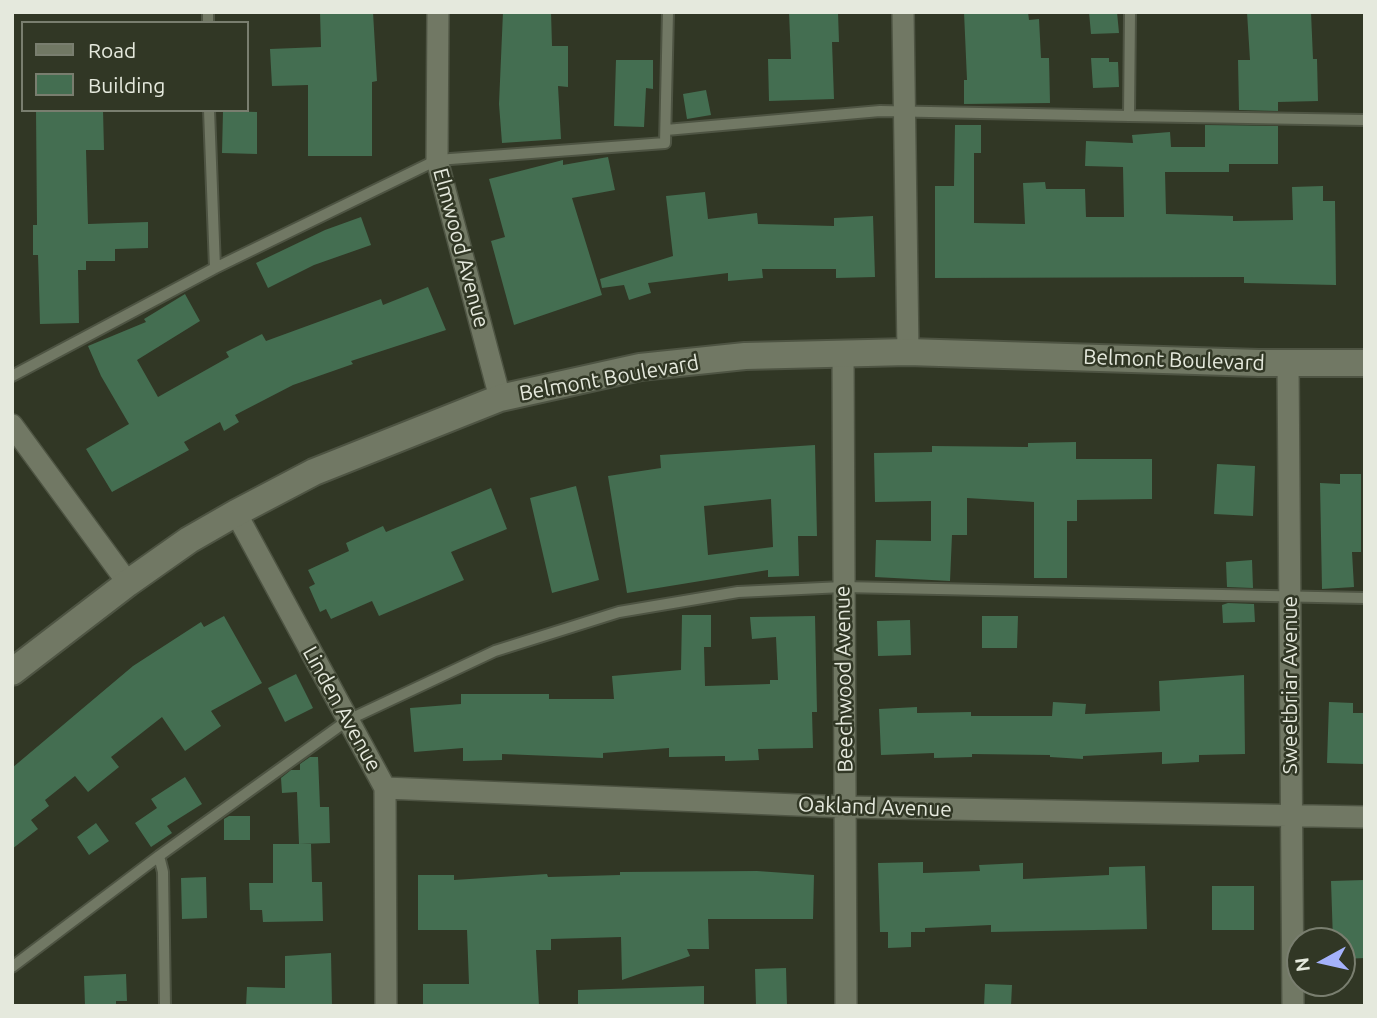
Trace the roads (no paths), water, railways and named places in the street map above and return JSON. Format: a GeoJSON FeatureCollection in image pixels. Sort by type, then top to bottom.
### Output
{"type":"FeatureCollection","features":[{"type":"Feature","properties":{"kind":"street","name":"Elmwood Avenue"},"geometry":{"type":"LineString","coordinates":[[438,12],[437,160],[500,398]]}},
{"type":"Feature","properties":{"kind":"street"},"geometry":{"type":"LineString","coordinates":[[903,12],[908,352]]}},
{"type":"Feature","properties":{"kind":"street","name":"Belmont Boulevard"},"geometry":{"type":"LineString","coordinates":[[12,671],[128,583],[189,540],[236,513],[314,472],[500,398],[640,368],[745,356],[908,352],[1365,363]]}},
{"type":"Feature","properties":{"kind":"street","name":"Beechwood Avenue"},"geometry":{"type":"LineString","coordinates":[[843,353],[846,1006]]}},
{"type":"Feature","properties":{"kind":"street","name":"Sweetbriar Avenue"},"geometry":{"type":"LineString","coordinates":[[1287,363],[1293,1006]]}},
{"type":"Feature","properties":{"kind":"street"},"geometry":{"type":"LineString","coordinates":[[12,425],[128,583]]}},
{"type":"Feature","properties":{"kind":"street","name":"Linden Avenue"},"geometry":{"type":"LineString","coordinates":[[236,513],[385,788],[386,1006]]}},
{"type":"Feature","properties":{"kind":"street","name":"Oakland Avenue"},"geometry":{"type":"LineString","coordinates":[[385,788],[846,807],[1365,817]]}},
{"type":"Feature","properties":{"kind":"lane"},"geometry":{"type":"LineString","coordinates":[[12,376],[215,268],[437,160],[665,143],[668,12]]}},
{"type":"Feature","properties":{"kind":"lane"},"geometry":{"type":"LineString","coordinates":[[1129,116],[1130,12]]}},
{"type":"Feature","properties":{"kind":"lane"},"geometry":{"type":"LineString","coordinates":[[666,130],[880,111],[1365,120]]}},
{"type":"Feature","properties":{"kind":"lane"},"geometry":{"type":"LineString","coordinates":[[209,112],[215,268]]}},
{"type":"Feature","properties":{"kind":"lane"},"geometry":{"type":"LineString","coordinates":[[12,967],[159,856],[348,720],[495,651],[619,612],[738,592],[843,587],[1248,598],[1365,598]]}},
{"type":"Feature","properties":{"kind":"lane"},"geometry":{"type":"LineString","coordinates":[[159,856],[163,872],[165,1006]]}}]}
